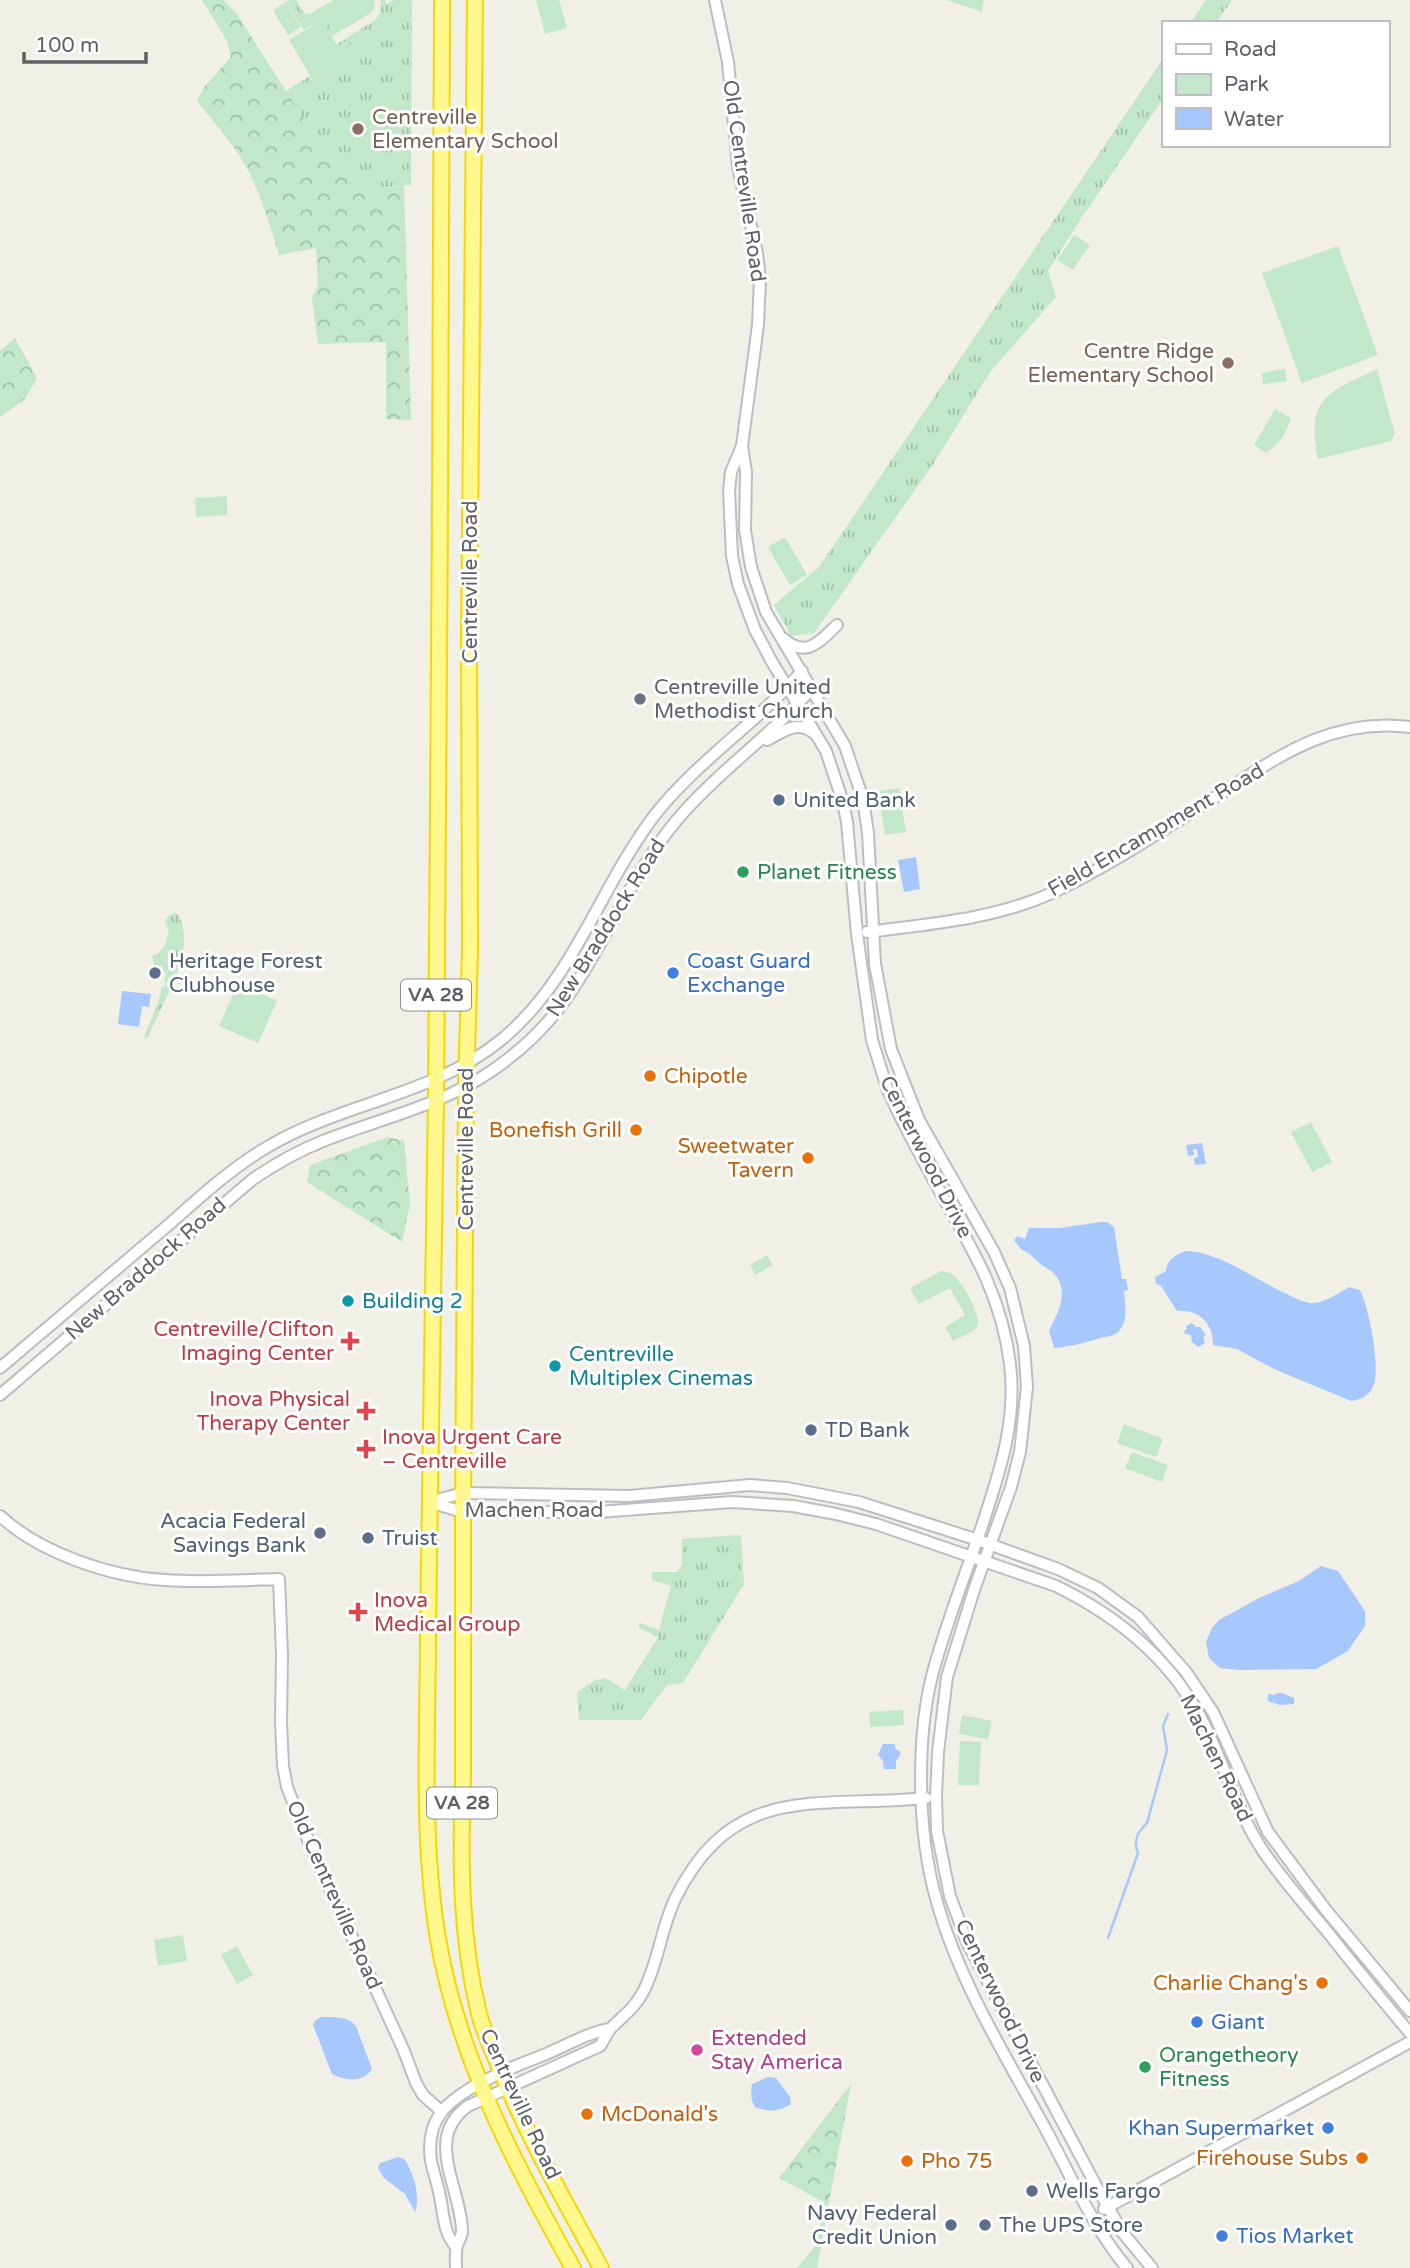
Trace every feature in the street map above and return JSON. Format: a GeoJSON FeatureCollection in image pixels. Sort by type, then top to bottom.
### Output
{"type":"FeatureCollection","features":[{"type":"Feature","properties":{"kind":"highway","name":"Centreville Road"},"geometry":{"type":"LineString","coordinates":[[442,0],[436,1100],[429,1502],[428,1775],[431,1881],[442,1954],[468,2053],[479,2083],[513,2155],[573,2268]]}},
{"type":"Feature","properties":{"kind":"highway","name":"Centreville Road"},"geometry":{"type":"LineString","coordinates":[[475,0],[470,938],[466,1062],[463,1782],[460,1864],[462,1914],[465,1946],[480,2017],[501,2072],[542,2157],[601,2268]]}},
{"type":"Feature","properties":{"kind":"street","name":"Old Centreville Road"},"geometry":{"type":"LineString","coordinates":[[715,0],[728,62],[738,167],[760,279],[758,325],[742,446]]}},
{"type":"Feature","properties":{"kind":"street","name":"Centerwood Drive"},"geometry":{"type":"LineString","coordinates":[[742,446],[731,472],[729,486],[730,533],[738,584],[755,630],[818,737],[833,773],[847,822],[857,934],[872,1040],[887,1088],[985,1271],[1003,1320],[1012,1388],[1009,1425],[998,1480],[944,1633],[932,1677],[923,1734],[921,1799],[931,1879],[943,1923],[960,1967],[1092,2216],[1116,2256],[1127,2268]]}},
{"type":"Feature","properties":{"kind":"street","name":"Centerwood Drive"},"geometry":{"type":"LineString","coordinates":[[742,446],[747,472],[745,530],[751,567],[766,612],[845,746],[863,799],[868,834],[875,964],[891,1049],[919,1121],[1010,1287],[1024,1346],[1027,1387],[1020,1452],[1012,1487],[947,1677],[938,1752],[936,1797],[937,1831],[950,1896],[967,1942],[1023,2051],[1123,2233],[1152,2268]]}},
{"type":"Feature","properties":{"kind":"street"},"geometry":{"type":"LineString","coordinates":[[779,635],[794,646],[807,648],[837,625]]}},
{"type":"Feature","properties":{"kind":"street","name":"New Braddock Road"},"geometry":{"type":"LineString","coordinates":[[0,1368],[247,1159],[314,1123],[436,1078],[498,1042],[540,1002],[571,957],[626,859],[661,808],[697,771],[788,688],[802,671]]}},
{"type":"Feature","properties":{"kind":"street","name":"New Braddock Road"},"geometry":{"type":"LineString","coordinates":[[0,1395],[253,1179],[286,1158],[320,1142],[436,1100],[491,1072],[520,1050],[555,1013],[578,981],[659,844],[696,800],[812,688]]}},
{"type":"Feature","properties":{"kind":"street"},"geometry":{"type":"LineString","coordinates":[[752,748],[794,726],[805,727],[818,737]]}},
{"type":"Feature","properties":{"kind":"street","name":"Field Encampment Road"},"geometry":{"type":"LineString","coordinates":[[857,934],[974,917],[1022,906],[1073,882],[1134,848],[1296,747],[1356,727],[1410,727]]}},
{"type":"Feature","properties":{"kind":"street","name":"Machen Road"},"geometry":{"type":"LineString","coordinates":[[429,1502],[463,1493],[629,1496],[750,1485],[812,1492],[859,1502],[978,1539],[1058,1569],[1098,1588],[1139,1617],[1186,1672],[1213,1712],[1268,1832],[1326,1910],[1410,2011]]}},
{"type":"Feature","properties":{"kind":"street","name":"Machen Road"},"geometry":{"type":"LineString","coordinates":[[429,1502],[463,1512],[598,1512],[732,1502],[793,1506],[876,1524],[1056,1586],[1079,1597],[1129,1630],[1176,1680],[1194,1704],[1233,1796],[1262,1848],[1361,1976],[1410,2033]]}},
{"type":"Feature","properties":{"kind":"street","name":"Old Centreville Road"},"geometry":{"type":"LineString","coordinates":[[0,1516],[53,1552],[110,1571],[160,1580],[279,1579],[281,1722],[287,1787],[310,1845],[416,2082],[423,2095],[441,2111]]}},
{"type":"Feature","properties":{"kind":"street"},"geometry":{"type":"LineString","coordinates":[[456,2268],[456,2247],[462,2234],[446,2152],[447,2129],[455,2116],[486,2097],[600,2046],[610,2029],[630,2012],[643,1993],[675,1898],[695,1864],[730,1828],[764,1812],[795,1805],[936,1797]]}},
{"type":"Feature","properties":{"kind":"street"},"geometry":{"type":"LineString","coordinates":[[456,2247],[447,2237],[442,2202],[431,2161],[432,2137],[441,2111],[454,2098],[501,2072],[592,2032],[610,2029]]}},
{"type":"Feature","properties":{"kind":"street"},"geometry":{"type":"LineString","coordinates":[[1092,2216],[1410,2042]]}},
{"type":"Feature","properties":{"kind":"green space"},"geometry":{"type":"Polygon","coordinates":[[[202,0],[223,0],[237,14],[333,165],[364,185],[378,188],[404,186],[411,420],[386,419],[386,342],[318,344],[312,298],[318,285],[316,248],[279,255],[266,213],[244,162],[197,101],[204,87],[231,57],[227,41],[202,0]]]}},
{"type":"Feature","properties":{"kind":"green space"},"geometry":{"type":"Polygon","coordinates":[[[296,0],[304,13],[310,14],[333,0],[374,0],[375,6],[371,13],[332,36],[322,20],[304,30],[286,2],[296,0]]]}},
{"type":"Feature","properties":{"kind":"green space"},"geometry":{"type":"Polygon","coordinates":[[[336,0],[371,0],[374,5],[332,30],[320,10],[336,0]]]}},
{"type":"Feature","properties":{"kind":"green space"},"geometry":{"type":"Polygon","coordinates":[[[381,0],[385,0],[387,4],[393,0],[412,0],[411,185],[378,188],[364,185],[333,165],[284,92],[310,76],[304,65],[375,20],[380,13],[381,0]]]}},
{"type":"Feature","properties":{"kind":"green space"},"geometry":{"type":"Polygon","coordinates":[[[536,0],[559,0],[567,28],[545,34],[536,0]]]}},
{"type":"Feature","properties":{"kind":"green space"},"geometry":{"type":"Polygon","coordinates":[[[946,0],[984,0],[982,12],[946,0]]]}},
{"type":"Feature","properties":{"kind":"green space"},"geometry":{"type":"Polygon","coordinates":[[[1206,0],[1232,0],[1217,21],[1191,21],[1206,0]]]}},
{"type":"Feature","properties":{"kind":"green space"},"geometry":{"type":"Polygon","coordinates":[[[286,2],[301,27],[288,35],[273,10],[286,2]]]}},
{"type":"Feature","properties":{"kind":"green space"},"geometry":{"type":"Polygon","coordinates":[[[322,20],[337,45],[304,65],[289,40],[322,20]]]}},
{"type":"Feature","properties":{"kind":"green space"},"geometry":{"type":"Polygon","coordinates":[[[347,40],[361,63],[324,85],[310,63],[347,40]]]}},
{"type":"Feature","properties":{"kind":"green space"},"geometry":{"type":"Polygon","coordinates":[[[1162,60],[1162,100],[1048,271],[1056,297],[990,372],[936,460],[814,633],[791,636],[774,605],[819,567],[1162,60]]]}},
{"type":"Feature","properties":{"kind":"green space"},"geometry":{"type":"Polygon","coordinates":[[[397,110],[400,113],[397,138],[381,144],[372,141],[363,127],[370,111],[397,110]]]}},
{"type":"Feature","properties":{"kind":"green space"},"geometry":{"type":"Polygon","coordinates":[[[1074,235],[1090,245],[1073,270],[1057,260],[1074,235]]]}},
{"type":"Feature","properties":{"kind":"green space"},"geometry":{"type":"Polygon","coordinates":[[[1338,246],[1378,355],[1302,383],[1262,273],[1338,246]]]}},
{"type":"Feature","properties":{"kind":"green space"},"geometry":{"type":"Polygon","coordinates":[[[15,338],[37,378],[25,399],[0,417],[0,351],[15,338]]]}},
{"type":"Feature","properties":{"kind":"green space"},"geometry":{"type":"Polygon","coordinates":[[[1285,369],[1287,381],[1263,384],[1262,373],[1285,369]]]}},
{"type":"Feature","properties":{"kind":"green space"},"geometry":{"type":"Polygon","coordinates":[[[1377,369],[1395,434],[1391,441],[1318,459],[1315,422],[1318,409],[1334,391],[1377,369]]]}},
{"type":"Feature","properties":{"kind":"green space"},"geometry":{"type":"Polygon","coordinates":[[[1275,409],[1291,418],[1282,438],[1266,453],[1254,445],[1275,409]]]}},
{"type":"Feature","properties":{"kind":"green space"},"geometry":{"type":"Polygon","coordinates":[[[227,496],[227,515],[196,517],[195,498],[227,496]]]}},
{"type":"Feature","properties":{"kind":"green space"},"geometry":{"type":"Polygon","coordinates":[[[785,537],[807,575],[790,585],[768,547],[785,537]]]}},
{"type":"Feature","properties":{"kind":"green space"},"geometry":{"type":"Polygon","coordinates":[[[899,788],[906,832],[885,835],[878,791],[899,788]]]}},
{"type":"Feature","properties":{"kind":"green space"},"geometry":{"type":"Polygon","coordinates":[[[173,913],[178,914],[183,929],[181,961],[148,1038],[144,1037],[157,1006],[161,988],[166,986],[164,978],[167,977],[162,966],[155,967],[152,956],[164,946],[169,930],[165,922],[173,913]]]}},
{"type":"Feature","properties":{"kind":"green space"},"geometry":{"type":"Polygon","coordinates":[[[238,983],[277,1001],[258,1043],[219,1026],[238,983]]]}},
{"type":"Feature","properties":{"kind":"green space"},"geometry":{"type":"Polygon","coordinates":[[[1311,1122],[1332,1162],[1312,1172],[1291,1132],[1311,1122]]]}},
{"type":"Feature","properties":{"kind":"green space"},"geometry":{"type":"Polygon","coordinates":[[[388,1137],[404,1141],[410,1205],[402,1242],[307,1182],[310,1165],[388,1137]]]}},
{"type":"Feature","properties":{"kind":"green space"},"geometry":{"type":"Polygon","coordinates":[[[767,1255],[773,1265],[755,1275],[750,1265],[767,1255]]]}},
{"type":"Feature","properties":{"kind":"green space"},"geometry":{"type":"Polygon","coordinates":[[[941,1271],[951,1273],[956,1278],[977,1315],[977,1327],[953,1341],[945,1327],[965,1315],[950,1288],[919,1304],[910,1288],[941,1271]]]}},
{"type":"Feature","properties":{"kind":"green space"},"geometry":{"type":"Polygon","coordinates":[[[1124,1424],[1163,1439],[1156,1457],[1117,1443],[1124,1424]]]}},
{"type":"Feature","properties":{"kind":"green space"},"geometry":{"type":"Polygon","coordinates":[[[1132,1452],[1168,1465],[1162,1482],[1125,1468],[1132,1452]]]}},
{"type":"Feature","properties":{"kind":"green space"},"geometry":{"type":"Polygon","coordinates":[[[741,1535],[744,1584],[683,1683],[667,1685],[641,1720],[579,1720],[577,1692],[597,1679],[605,1678],[625,1690],[658,1637],[638,1627],[640,1623],[659,1630],[671,1586],[652,1580],[652,1572],[677,1572],[682,1565],[682,1539],[741,1535]]]}},
{"type":"Feature","properties":{"kind":"green space"},"geometry":{"type":"Polygon","coordinates":[[[903,1710],[904,1725],[870,1727],[869,1712],[903,1710]]]}},
{"type":"Feature","properties":{"kind":"green space"},"geometry":{"type":"Polygon","coordinates":[[[962,1715],[992,1721],[988,1739],[959,1734],[962,1715]]]}},
{"type":"Feature","properties":{"kind":"green space"},"geometry":{"type":"Polygon","coordinates":[[[960,1741],[981,1742],[979,1785],[958,1785],[960,1741]]]}},
{"type":"Feature","properties":{"kind":"green space"},"geometry":{"type":"Polygon","coordinates":[[[183,1935],[187,1961],[158,1966],[154,1940],[183,1935]]]}},
{"type":"Feature","properties":{"kind":"green space"},"geometry":{"type":"Polygon","coordinates":[[[237,1946],[253,1975],[237,1984],[221,1955],[237,1946]]]}},
{"type":"Feature","properties":{"kind":"green space"},"geometry":{"type":"Polygon","coordinates":[[[851,2084],[817,2268],[797,2268],[817,2244],[824,2202],[779,2178],[851,2084]]]}},
{"type":"Feature","properties":{"kind":"water"},"geometry":{"type":"Polygon","coordinates":[[[916,857],[920,889],[904,892],[898,860],[916,857]]]}},
{"type":"Feature","properties":{"kind":"water"},"geometry":{"type":"Polygon","coordinates":[[[122,991],[151,994],[149,1007],[142,1006],[139,1027],[118,1024],[122,991]]]}},
{"type":"Feature","properties":{"kind":"water"},"geometry":{"type":"Polygon","coordinates":[[[1202,1143],[1206,1164],[1195,1165],[1197,1149],[1193,1149],[1194,1155],[1188,1156],[1186,1145],[1202,1143]]]}},
{"type":"Feature","properties":{"kind":"water"},"geometry":{"type":"Polygon","coordinates":[[[1107,1222],[1114,1227],[1122,1279],[1126,1279],[1128,1290],[1124,1291],[1124,1322],[1113,1335],[1054,1348],[1049,1331],[1061,1301],[1061,1285],[1051,1271],[1014,1240],[1017,1236],[1025,1239],[1029,1228],[1060,1228],[1107,1222]]]}},
{"type":"Feature","properties":{"kind":"water"},"geometry":{"type":"Polygon","coordinates":[[[1185,1251],[1224,1261],[1308,1303],[1324,1301],[1349,1287],[1360,1290],[1375,1353],[1375,1379],[1369,1393],[1351,1401],[1274,1369],[1237,1349],[1213,1345],[1208,1324],[1192,1312],[1177,1311],[1161,1286],[1156,1284],[1155,1277],[1166,1271],[1172,1258],[1185,1251]]]}},
{"type":"Feature","properties":{"kind":"water"},"geometry":{"type":"Polygon","coordinates":[[[1192,1323],[1200,1327],[1206,1335],[1203,1337],[1205,1343],[1198,1347],[1192,1342],[1191,1335],[1185,1334],[1184,1331],[1186,1326],[1192,1323]]]}},
{"type":"Feature","properties":{"kind":"water"},"geometry":{"type":"Polygon","coordinates":[[[1321,1566],[1338,1571],[1365,1611],[1365,1626],[1348,1651],[1316,1669],[1238,1670],[1220,1668],[1209,1658],[1206,1642],[1219,1620],[1259,1598],[1299,1581],[1321,1566]]]}},
{"type":"Feature","properties":{"kind":"water"},"geometry":{"type":"Polygon","coordinates":[[[1276,1693],[1294,1698],[1294,1704],[1280,1705],[1268,1701],[1268,1694],[1276,1693]]]}},
{"type":"Feature","properties":{"kind":"water"},"geometry":{"type":"Polygon","coordinates":[[[883,1744],[895,1744],[895,1748],[900,1752],[896,1769],[884,1769],[883,1761],[878,1755],[883,1744]]]}},
{"type":"Feature","properties":{"kind":"water"},"geometry":{"type":"Polygon","coordinates":[[[321,2017],[345,2019],[356,2026],[372,2069],[368,2074],[354,2079],[332,2074],[313,2025],[321,2017]]]}},
{"type":"Feature","properties":{"kind":"water"},"geometry":{"type":"Polygon","coordinates":[[[768,2077],[776,2078],[790,2097],[791,2104],[773,2110],[755,2107],[751,2093],[752,2084],[768,2077]]]}},
{"type":"Feature","properties":{"kind":"water"},"geometry":{"type":"Polygon","coordinates":[[[398,2157],[404,2159],[413,2177],[417,2192],[415,2212],[405,2194],[384,2178],[378,2168],[380,2163],[398,2157]]]}},
{"type":"Feature","properties":{"kind":"waterway"},"geometry":{"type":"LineString","coordinates":[[1108,1938],[1138,1853],[1137,1837],[1147,1823],[1167,1750],[1163,1726],[1168,1714]]}},
{"type":"Feature","properties":{"kind":"place","name":"Centreville Elementary School"},"geometry":{"type":"Point","coordinates":[358,129]}},
{"type":"Feature","properties":{"kind":"place","name":"Centre Ridge Elementary School"},"geometry":{"type":"Point","coordinates":[1228,363]}},
{"type":"Feature","properties":{"kind":"place","name":"Centreville United Methodist Church"},"geometry":{"type":"Point","coordinates":[640,699]}},
{"type":"Feature","properties":{"kind":"place","name":"United Bank"},"geometry":{"type":"Point","coordinates":[779,800]}},
{"type":"Feature","properties":{"kind":"place","name":"Planet Fitness"},"geometry":{"type":"Point","coordinates":[743,872]}},
{"type":"Feature","properties":{"kind":"place","name":"Heritage Forest Clubhouse"},"geometry":{"type":"Point","coordinates":[155,973]}},
{"type":"Feature","properties":{"kind":"place","name":"Coast Guard Exchange"},"geometry":{"type":"Point","coordinates":[673,973]}},
{"type":"Feature","properties":{"kind":"place","name":"Chipotle"},"geometry":{"type":"Point","coordinates":[650,1076]}},
{"type":"Feature","properties":{"kind":"place","name":"Bonefish Grill"},"geometry":{"type":"Point","coordinates":[636,1130]}},
{"type":"Feature","properties":{"kind":"place","name":"Sweetwater Tavern"},"geometry":{"type":"Point","coordinates":[808,1158]}},
{"type":"Feature","properties":{"kind":"place","name":"Building 2"},"geometry":{"type":"Point","coordinates":[348,1301]}},
{"type":"Feature","properties":{"kind":"place","name":"Centreville/Clifton Imaging Center"},"geometry":{"type":"Point","coordinates":[350,1341]}},
{"type":"Feature","properties":{"kind":"place","name":"Centreville Multiplex Cinemas"},"geometry":{"type":"Point","coordinates":[555,1366]}},
{"type":"Feature","properties":{"kind":"place","name":"Inova Physical Therapy Center"},"geometry":{"type":"Point","coordinates":[366,1411]}},
{"type":"Feature","properties":{"kind":"place","name":"TD Bank"},"geometry":{"type":"Point","coordinates":[811,1430]}},
{"type":"Feature","properties":{"kind":"place","name":"Inova Urgent Care – Centreville"},"geometry":{"type":"Point","coordinates":[366,1449]}},
{"type":"Feature","properties":{"kind":"place","name":"Acacia Federal Savings Bank"},"geometry":{"type":"Point","coordinates":[320,1533]}},
{"type":"Feature","properties":{"kind":"place","name":"Truist"},"geometry":{"type":"Point","coordinates":[368,1538]}},
{"type":"Feature","properties":{"kind":"place","name":"Inova Medical Group"},"geometry":{"type":"Point","coordinates":[358,1612]}},
{"type":"Feature","properties":{"kind":"place","name":"Charlie Chang's"},"geometry":{"type":"Point","coordinates":[1322,1983]}},
{"type":"Feature","properties":{"kind":"place","name":"Giant"},"geometry":{"type":"Point","coordinates":[1197,2022]}},
{"type":"Feature","properties":{"kind":"place","name":"Extended Stay America"},"geometry":{"type":"Point","coordinates":[697,2050]}},
{"type":"Feature","properties":{"kind":"place","name":"Orangetheory Fitness"},"geometry":{"type":"Point","coordinates":[1145,2067]}},
{"type":"Feature","properties":{"kind":"place","name":"McDonald's"},"geometry":{"type":"Point","coordinates":[587,2114]}},
{"type":"Feature","properties":{"kind":"place","name":"Khan Supermarket"},"geometry":{"type":"Point","coordinates":[1328,2128]}},
{"type":"Feature","properties":{"kind":"place","name":"Firehouse Subs"},"geometry":{"type":"Point","coordinates":[1362,2158]}},
{"type":"Feature","properties":{"kind":"place","name":"Pho 75"},"geometry":{"type":"Point","coordinates":[907,2161]}},
{"type":"Feature","properties":{"kind":"place","name":"Wells Fargo"},"geometry":{"type":"Point","coordinates":[1032,2191]}},
{"type":"Feature","properties":{"kind":"place","name":"Navy Federal Credit Union"},"geometry":{"type":"Point","coordinates":[951,2225]}},
{"type":"Feature","properties":{"kind":"place","name":"The UPS Store"},"geometry":{"type":"Point","coordinates":[985,2225]}},
{"type":"Feature","properties":{"kind":"place","name":"Tios Market"},"geometry":{"type":"Point","coordinates":[1222,2236]}}]}
